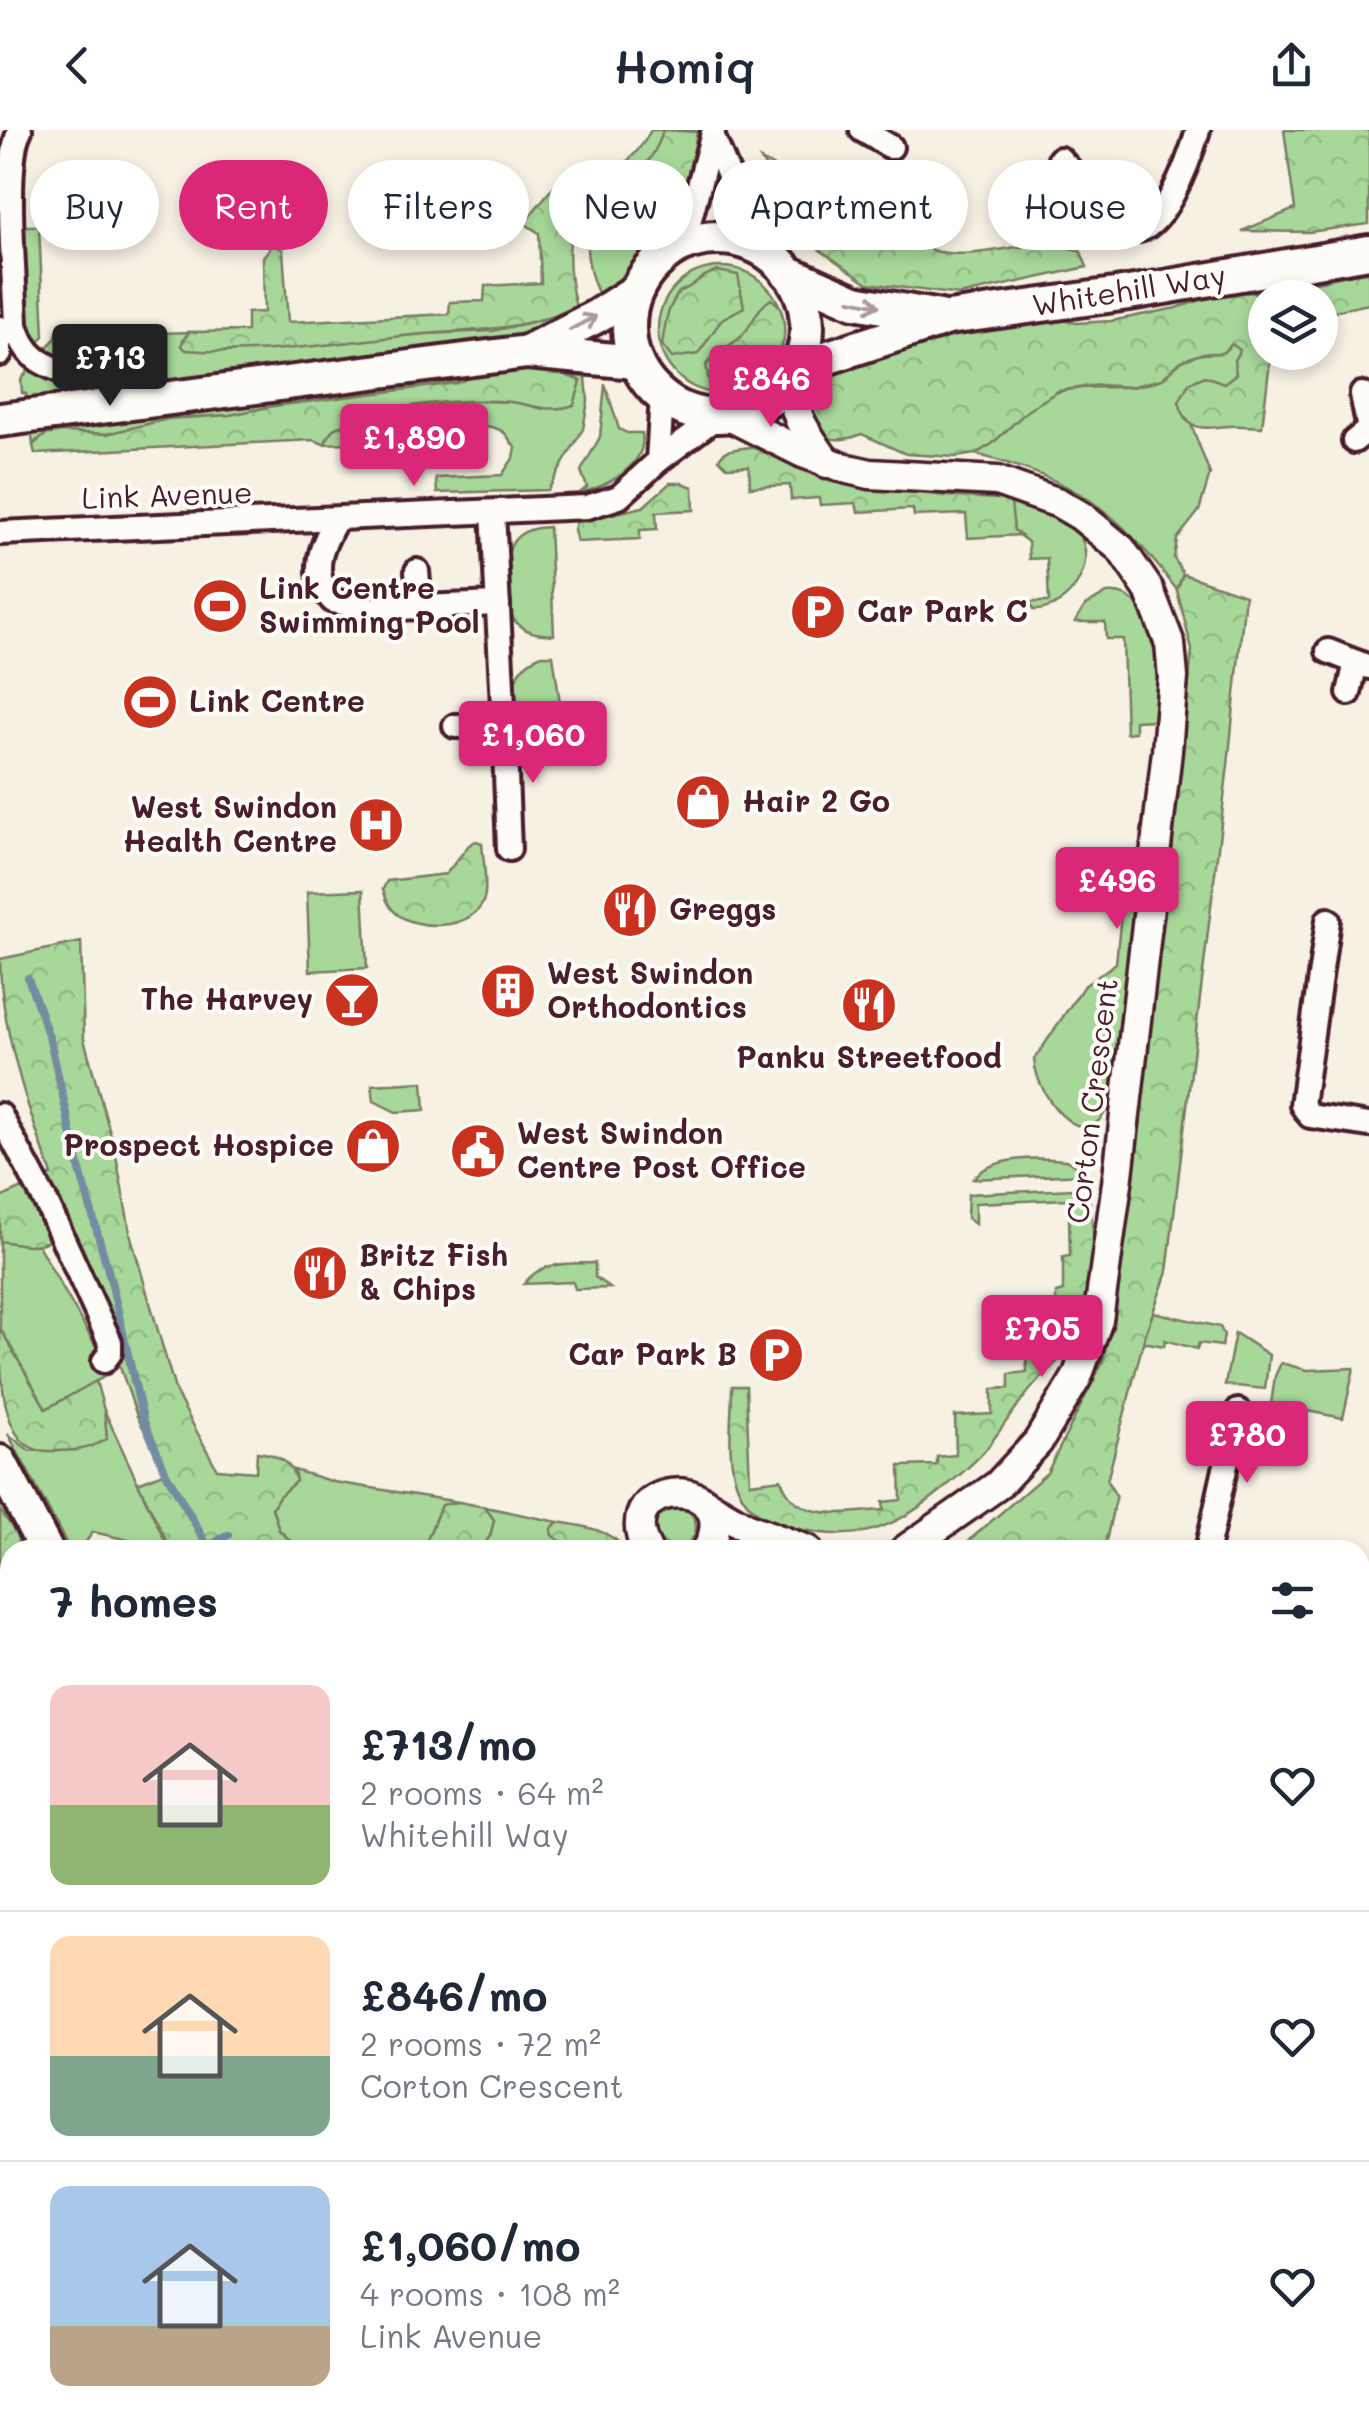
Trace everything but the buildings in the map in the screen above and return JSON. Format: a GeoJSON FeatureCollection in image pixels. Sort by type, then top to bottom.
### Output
{"type":"FeatureCollection","features":[{"type":"Feature","properties":{"kind":"main road"},"geometry":{"type":"LineString","coordinates":[[677,250],[652,268],[638,290],[629,332],[636,362],[662,396],[692,412],[723,416],[765,403],[796,371],[806,337],[806,314],[800,293],[778,263],[742,242],[727,239],[693,244]]}},
{"type":"Feature","properties":{"kind":"main road","name":"Whitehill Way"},"geometry":{"type":"LineString","coordinates":[[796,371],[948,318],[1129,293],[1369,252]]}},
{"type":"Feature","properties":{"kind":"main road","name":"Whitehill Way"},"geometry":{"type":"LineString","coordinates":[[778,263],[856,302],[948,318]]}},
{"type":"Feature","properties":{"kind":"main road"},"geometry":{"type":"LineString","coordinates":[[527,352],[638,290]]}},
{"type":"Feature","properties":{"kind":"main road"},"geometry":{"type":"LineString","coordinates":[[0,420],[527,352],[636,362]]}},
{"type":"Feature","properties":{"kind":"main road"},"geometry":{"type":"LineString","coordinates":[[0,1462],[41,1540]]}},
{"type":"Feature","properties":{"kind":"street"},"geometry":{"type":"LineString","coordinates":[[0,132],[18,130],[12,153],[11,195],[16,325],[21,340],[39,361],[59,370],[174,399]]}},
{"type":"Feature","properties":{"kind":"street"},"geometry":{"type":"LineString","coordinates":[[862,130],[891,148]]}},
{"type":"Feature","properties":{"kind":"street"},"geometry":{"type":"LineString","coordinates":[[1060,159],[1122,225],[1130,230],[1146,229],[1162,212],[1198,130]]}},
{"type":"Feature","properties":{"kind":"street"},"geometry":{"type":"LineString","coordinates":[[693,209],[713,135]]}},
{"type":"Feature","properties":{"kind":"street"},"geometry":{"type":"LineString","coordinates":[[713,135],[745,214],[778,263]]}},
{"type":"Feature","properties":{"kind":"street"},"geometry":{"type":"LineString","coordinates":[[0,328],[0,354]]}},
{"type":"Feature","properties":{"kind":"street"},"geometry":{"type":"LineString","coordinates":[[796,371],[792,401],[798,420],[826,463]]}},
{"type":"Feature","properties":{"kind":"street"},"geometry":{"type":"LineString","coordinates":[[1354,441],[1369,429],[1362,394]]}},
{"type":"Feature","properties":{"kind":"street"},"geometry":{"type":"LineString","coordinates":[[658,461],[662,396]]}},
{"type":"Feature","properties":{"kind":"street","name":"Link Avenue"},"geometry":{"type":"LineString","coordinates":[[0,533],[587,507],[605,503],[633,487],[658,461],[723,416]]}},
{"type":"Feature","properties":{"kind":"street","name":"Corton Crescent"},"geometry":{"type":"LineString","coordinates":[[723,416],[826,463],[870,474],[997,481],[1058,503],[1121,550],[1159,612],[1172,660],[1169,732],[1120,1164],[1103,1294],[1091,1344],[1060,1409],[1021,1462],[998,1485],[919,1540]]}},
{"type":"Feature","properties":{"kind":"street"},"geometry":{"type":"LineString","coordinates":[[494,512],[509,849]]}},
{"type":"Feature","properties":{"kind":"street"},"geometry":{"type":"LineString","coordinates":[[336,520],[324,540],[318,563],[321,584],[329,597],[340,604],[358,609],[498,604]]}},
{"type":"Feature","properties":{"kind":"street"},"geometry":{"type":"LineString","coordinates":[[417,571],[420,607]]}},
{"type":"Feature","properties":{"kind":"street"},"geometry":{"type":"LineString","coordinates":[[1328,651],[1362,664],[1349,692]]}},
{"type":"Feature","properties":{"kind":"street"},"geometry":{"type":"LineString","coordinates":[[455,726],[504,726]]}},
{"type":"Feature","properties":{"kind":"street"},"geometry":{"type":"LineString","coordinates":[[1328,920],[1302,1106],[1310,1116],[1369,1124]]}},
{"type":"Feature","properties":{"kind":"street"},"geometry":{"type":"LineString","coordinates":[[0,1116],[48,1206],[110,1342],[110,1353],[104,1361]]}},
{"type":"Feature","properties":{"kind":"street"},"geometry":{"type":"LineString","coordinates":[[1209,1540],[1238,1411]]}},
{"type":"Feature","properties":{"kind":"street"},"geometry":{"type":"LineString","coordinates":[[644,1540],[640,1529],[645,1509],[672,1491],[684,1491],[748,1528],[780,1540]]}},
{"type":"Feature","properties":{"kind":"street"},"geometry":{"type":"LineString","coordinates":[[705,1503],[714,1524],[713,1540]]}},
{"type":"Feature","properties":{"kind":"green space"},"geometry":{"type":"Polygon","coordinates":[[[651,130],[697,130],[693,162],[628,160],[651,130]]]}},
{"type":"Feature","properties":{"kind":"green space"},"geometry":{"type":"Polygon","coordinates":[[[663,130],[697,132],[692,160],[649,160],[663,130]]]}},
{"type":"Feature","properties":{"kind":"green space"},"geometry":{"type":"Polygon","coordinates":[[[1284,130],[1369,130],[1369,224],[1309,232],[1242,231],[1295,209],[1284,130]]]}},
{"type":"Feature","properties":{"kind":"green space"},"geometry":{"type":"Polygon","coordinates":[[[549,192],[549,250],[569,250],[576,307],[511,326],[294,348],[213,351],[186,350],[181,345],[189,332],[247,331],[247,313],[264,312],[263,257],[268,250],[283,250],[288,322],[449,314],[450,302],[484,301],[485,286],[541,283],[539,233],[529,226],[529,217],[549,192]]]}},
{"type":"Feature","properties":{"kind":"green space"},"geometry":{"type":"Polygon","coordinates":[[[22,226],[30,226],[30,250],[40,250],[44,336],[38,343],[27,323],[22,226]]]}},
{"type":"Feature","properties":{"kind":"green space"},"geometry":{"type":"Polygon","coordinates":[[[588,250],[651,250],[600,297],[588,250]]]}},
{"type":"Feature","properties":{"kind":"green space"},"geometry":{"type":"Polygon","coordinates":[[[820,250],[932,250],[969,254],[1075,250],[1081,252],[1087,267],[959,295],[868,283],[820,250]]]}},
{"type":"Feature","properties":{"kind":"green space"},"geometry":{"type":"Polygon","coordinates":[[[721,267],[745,272],[766,285],[779,306],[784,330],[779,354],[766,375],[745,388],[721,393],[697,388],[676,375],[663,354],[658,330],[663,306],[676,285],[697,272],[721,267]]]}},
{"type":"Feature","properties":{"kind":"green space"},"geometry":{"type":"Polygon","coordinates":[[[1369,270],[1369,304],[1338,310],[1338,280],[1326,280],[1369,270]]]}},
{"type":"Feature","properties":{"kind":"green space"},"geometry":{"type":"Polygon","coordinates":[[[718,271],[738,275],[744,307],[722,319],[698,354],[672,358],[662,345],[674,299],[679,292],[718,271]]]}},
{"type":"Feature","properties":{"kind":"green space"},"geometry":{"type":"Polygon","coordinates":[[[1227,292],[1248,292],[1248,370],[1269,370],[1262,427],[1197,427],[1187,420],[1179,402],[1189,383],[1205,376],[1224,383],[1236,374],[1234,360],[1240,350],[1232,344],[1222,353],[1203,353],[1181,361],[1162,379],[1130,387],[1099,385],[1058,391],[975,454],[906,454],[862,434],[830,438],[812,424],[810,399],[823,370],[950,334],[1053,318],[1076,323],[1111,321],[1176,308],[1227,292]]]}},
{"type":"Feature","properties":{"kind":"green space"},"geometry":{"type":"Polygon","coordinates":[[[771,299],[783,318],[784,334],[775,362],[755,382],[727,392],[711,392],[706,365],[741,337],[771,299]]]}},
{"type":"Feature","properties":{"kind":"green space"},"geometry":{"type":"Polygon","coordinates":[[[576,307],[579,312],[523,339],[170,385],[73,365],[45,349],[55,339],[60,323],[61,336],[189,332],[183,340],[225,352],[493,331],[554,317],[576,307]]]}},
{"type":"Feature","properties":{"kind":"green space"},"geometry":{"type":"Polygon","coordinates":[[[1232,344],[1241,350],[1237,374],[1184,418],[1191,424],[1210,474],[1199,511],[1177,539],[1174,558],[1183,574],[1177,590],[1133,537],[1090,501],[1041,475],[975,454],[1049,395],[1149,383],[1163,378],[1188,358],[1222,353],[1232,344]]]}},
{"type":"Feature","properties":{"kind":"green space"},"geometry":{"type":"Polygon","coordinates":[[[534,367],[581,381],[574,405],[554,409],[479,401],[419,405],[344,424],[333,429],[324,444],[313,440],[35,454],[33,445],[45,435],[61,432],[107,434],[168,419],[230,415],[457,383],[478,374],[534,367]]]}},
{"type":"Feature","properties":{"kind":"green space"},"geometry":{"type":"Polygon","coordinates":[[[30,368],[88,387],[89,394],[26,401],[21,380],[30,368]]]}},
{"type":"Feature","properties":{"kind":"green space"},"geometry":{"type":"Polygon","coordinates":[[[478,374],[457,383],[230,415],[168,419],[107,434],[61,433],[37,440],[33,445],[31,429],[478,374]]]}},
{"type":"Feature","properties":{"kind":"green space"},"geometry":{"type":"Polygon","coordinates":[[[572,376],[586,377],[588,401],[583,429],[548,490],[437,493],[436,478],[502,475],[516,448],[503,432],[488,426],[459,427],[386,441],[386,458],[347,459],[346,443],[324,444],[333,429],[344,424],[415,406],[479,401],[516,402],[543,409],[581,381],[572,376]]]}},
{"type":"Feature","properties":{"kind":"green space"},"geometry":{"type":"Polygon","coordinates":[[[605,384],[619,429],[642,433],[642,444],[639,455],[624,472],[580,493],[587,487],[581,471],[600,437],[605,384]]]}},
{"type":"Feature","properties":{"kind":"green space"},"geometry":{"type":"Polygon","coordinates":[[[750,447],[881,488],[1015,500],[1011,503],[1014,530],[1021,535],[968,538],[966,514],[914,516],[913,509],[858,512],[856,503],[820,505],[819,498],[791,500],[790,485],[750,487],[749,466],[727,467],[719,459],[728,451],[750,447]]]}},
{"type":"Feature","properties":{"kind":"green space"},"geometry":{"type":"Polygon","coordinates":[[[670,483],[693,487],[694,510],[656,512],[657,529],[640,530],[640,539],[577,542],[576,522],[643,507],[670,483]]]}},
{"type":"Feature","properties":{"kind":"green space"},"geometry":{"type":"Polygon","coordinates":[[[1015,500],[1064,521],[1077,532],[1083,544],[1085,557],[1078,583],[1058,603],[1046,608],[1033,610],[1030,602],[1049,602],[1047,558],[1029,559],[1028,542],[1013,531],[1010,503],[1015,500]]]}},
{"type":"Feature","properties":{"kind":"green space"},"geometry":{"type":"Polygon","coordinates":[[[549,527],[554,635],[539,634],[517,623],[510,611],[507,586],[512,544],[525,532],[549,527]]]}},
{"type":"Feature","properties":{"kind":"green space"},"geometry":{"type":"Polygon","coordinates":[[[1183,574],[1245,595],[1167,1272],[1145,1335],[1107,1481],[1116,1496],[1106,1540],[970,1540],[1047,1473],[1103,1361],[1121,1261],[1170,872],[1192,650],[1177,590],[1183,574]]]}},
{"type":"Feature","properties":{"kind":"green space"},"geometry":{"type":"Polygon","coordinates":[[[1107,593],[1125,595],[1138,605],[1154,641],[1158,685],[1155,720],[1135,721],[1135,732],[1126,733],[1123,639],[1106,639],[1105,622],[1075,622],[1085,606],[1107,593]]]}},
{"type":"Feature","properties":{"kind":"green space"},"geometry":{"type":"Polygon","coordinates":[[[542,655],[553,655],[562,716],[512,717],[519,672],[542,655]]]}},
{"type":"Feature","properties":{"kind":"green space"},"geometry":{"type":"Polygon","coordinates":[[[476,841],[482,843],[485,879],[484,899],[478,910],[456,922],[427,925],[402,917],[391,908],[383,889],[387,881],[446,874],[476,841]]]}},
{"type":"Feature","properties":{"kind":"green space"},"geometry":{"type":"Polygon","coordinates":[[[1124,883],[1132,887],[1136,904],[1112,1094],[1103,1115],[1092,1125],[1080,1126],[1055,1108],[1045,1093],[1034,1060],[1083,987],[1116,963],[1124,883]]]}},
{"type":"Feature","properties":{"kind":"green space"},"geometry":{"type":"Polygon","coordinates":[[[363,890],[367,968],[310,971],[307,892],[363,890]]]}},
{"type":"Feature","properties":{"kind":"green space"},"geometry":{"type":"Polygon","coordinates":[[[81,942],[84,1039],[115,1150],[131,1237],[176,1393],[217,1469],[256,1472],[257,1452],[277,1457],[291,1469],[296,1481],[272,1508],[279,1530],[290,1540],[166,1540],[138,1483],[166,1472],[137,1416],[71,1226],[38,1244],[0,1241],[0,1198],[52,1175],[10,1041],[0,959],[81,942]]]}},
{"type":"Feature","properties":{"kind":"green space"},"geometry":{"type":"Polygon","coordinates":[[[423,1082],[425,1110],[396,1112],[374,1101],[372,1085],[423,1082]]]}},
{"type":"Feature","properties":{"kind":"green space"},"geometry":{"type":"Polygon","coordinates":[[[1066,1160],[1087,1174],[973,1179],[981,1171],[1003,1162],[1066,1160]]]}},
{"type":"Feature","properties":{"kind":"green space"},"geometry":{"type":"Polygon","coordinates":[[[1074,1189],[1090,1202],[1090,1212],[1069,1216],[1068,1199],[975,1203],[975,1224],[967,1218],[968,1194],[1074,1189]]]}},
{"type":"Feature","properties":{"kind":"green space"},"geometry":{"type":"Polygon","coordinates":[[[1090,1208],[1094,1264],[1080,1331],[987,1448],[960,1475],[908,1515],[874,1530],[856,1533],[817,1533],[785,1525],[767,1519],[747,1503],[737,1485],[732,1461],[732,1386],[746,1386],[750,1483],[781,1479],[788,1493],[810,1509],[838,1513],[884,1510],[883,1502],[901,1500],[900,1466],[937,1465],[937,1457],[956,1455],[955,1416],[992,1414],[992,1389],[1009,1388],[1009,1374],[1027,1372],[1026,1352],[1056,1349],[1056,1293],[1063,1291],[1063,1257],[1070,1256],[1069,1216],[1086,1214],[1090,1208]]]}},
{"type":"Feature","properties":{"kind":"green space"},"geometry":{"type":"Polygon","coordinates":[[[25,1222],[111,1373],[46,1409],[0,1328],[0,1236],[25,1222]]]}},
{"type":"Feature","properties":{"kind":"green space"},"geometry":{"type":"Polygon","coordinates":[[[595,1263],[595,1277],[610,1288],[575,1289],[573,1282],[524,1284],[547,1267],[595,1263]]]}},
{"type":"Feature","properties":{"kind":"green space"},"geometry":{"type":"Polygon","coordinates":[[[1153,1312],[1220,1327],[1224,1335],[1222,1346],[1199,1343],[1197,1349],[1165,1340],[1164,1346],[1143,1342],[1153,1312]]]}},
{"type":"Feature","properties":{"kind":"green space"},"geometry":{"type":"Polygon","coordinates":[[[0,1328],[46,1409],[96,1381],[107,1439],[78,1450],[46,1451],[19,1438],[11,1423],[2,1385],[0,1328]]]}},
{"type":"Feature","properties":{"kind":"green space"},"geometry":{"type":"Polygon","coordinates":[[[1235,1333],[1269,1355],[1265,1389],[1225,1385],[1235,1333]]]}},
{"type":"Feature","properties":{"kind":"green space"},"geometry":{"type":"Polygon","coordinates":[[[1281,1363],[1307,1370],[1354,1368],[1343,1418],[1271,1404],[1281,1363]]]}},
{"type":"Feature","properties":{"kind":"green space"},"geometry":{"type":"Polygon","coordinates":[[[104,1410],[165,1540],[129,1540],[93,1532],[87,1540],[65,1540],[8,1434],[30,1451],[107,1438],[104,1410]]]}},
{"type":"Feature","properties":{"kind":"green space"},"geometry":{"type":"Polygon","coordinates":[[[294,1470],[334,1482],[459,1502],[441,1505],[427,1540],[290,1540],[279,1530],[272,1508],[278,1496],[296,1481],[294,1470]]]}},
{"type":"Feature","properties":{"kind":"green space"},"geometry":{"type":"Polygon","coordinates":[[[459,1502],[485,1507],[494,1520],[490,1536],[487,1540],[427,1540],[441,1505],[459,1502]]]}},
{"type":"Feature","properties":{"kind":"green space"},"geometry":{"type":"Polygon","coordinates":[[[485,1507],[558,1522],[551,1529],[559,1540],[487,1540],[494,1520],[485,1507]]]}},
{"type":"Feature","properties":{"kind":"green space"},"geometry":{"type":"Polygon","coordinates":[[[668,1508],[684,1508],[695,1519],[695,1535],[691,1540],[661,1540],[657,1535],[657,1519],[668,1508]]]}},
{"type":"Feature","properties":{"kind":"green space"},"geometry":{"type":"Polygon","coordinates":[[[0,1510],[18,1540],[0,1540],[0,1510]]]}},
{"type":"Feature","properties":{"kind":"green space"},"geometry":{"type":"Polygon","coordinates":[[[558,1522],[586,1527],[615,1540],[559,1540],[551,1529],[558,1522]]]}},
{"type":"Feature","properties":{"kind":"waterway"},"geometry":{"type":"LineString","coordinates":[[28,978],[50,1040],[143,1419],[166,1473],[204,1540]]}},
{"type":"Feature","properties":{"kind":"waterway"},"geometry":{"type":"LineString","coordinates":[[220,1540],[228,1535]]}},
{"type":"Feature","properties":{"kind":"place","name":"Link Centre Swimming Pool"},"geometry":{"type":"Point","coordinates":[220,606]}},
{"type":"Feature","properties":{"kind":"place","name":"Car Park C"},"geometry":{"type":"Point","coordinates":[818,612]}},
{"type":"Feature","properties":{"kind":"place","name":"Link Centre"},"geometry":{"type":"Point","coordinates":[150,702]}},
{"type":"Feature","properties":{"kind":"place","name":"Hair 2 Go"},"geometry":{"type":"Point","coordinates":[703,802]}},
{"type":"Feature","properties":{"kind":"place","name":"West Swindon Health Centre"},"geometry":{"type":"Point","coordinates":[376,825]}},
{"type":"Feature","properties":{"kind":"place","name":"Greggs"},"geometry":{"type":"Point","coordinates":[630,910]}},
{"type":"Feature","properties":{"kind":"place","name":"West Swindon Orthodontics"},"geometry":{"type":"Point","coordinates":[508,991]}},
{"type":"Feature","properties":{"kind":"place","name":"The Harvey"},"geometry":{"type":"Point","coordinates":[352,1000]}},
{"type":"Feature","properties":{"kind":"place","name":"Panku Streetfood"},"geometry":{"type":"Point","coordinates":[869,1005]}},
{"type":"Feature","properties":{"kind":"place","name":"Prospect Hospice"},"geometry":{"type":"Point","coordinates":[373,1146]}},
{"type":"Feature","properties":{"kind":"place","name":"West Swindon Centre Post Office"},"geometry":{"type":"Point","coordinates":[478,1151]}},
{"type":"Feature","properties":{"kind":"place","name":"Britz Fish & Chips"},"geometry":{"type":"Point","coordinates":[320,1273]}},
{"type":"Feature","properties":{"kind":"place","name":"Car Park B"},"geometry":{"type":"Point","coordinates":[776,1355]}}]}
